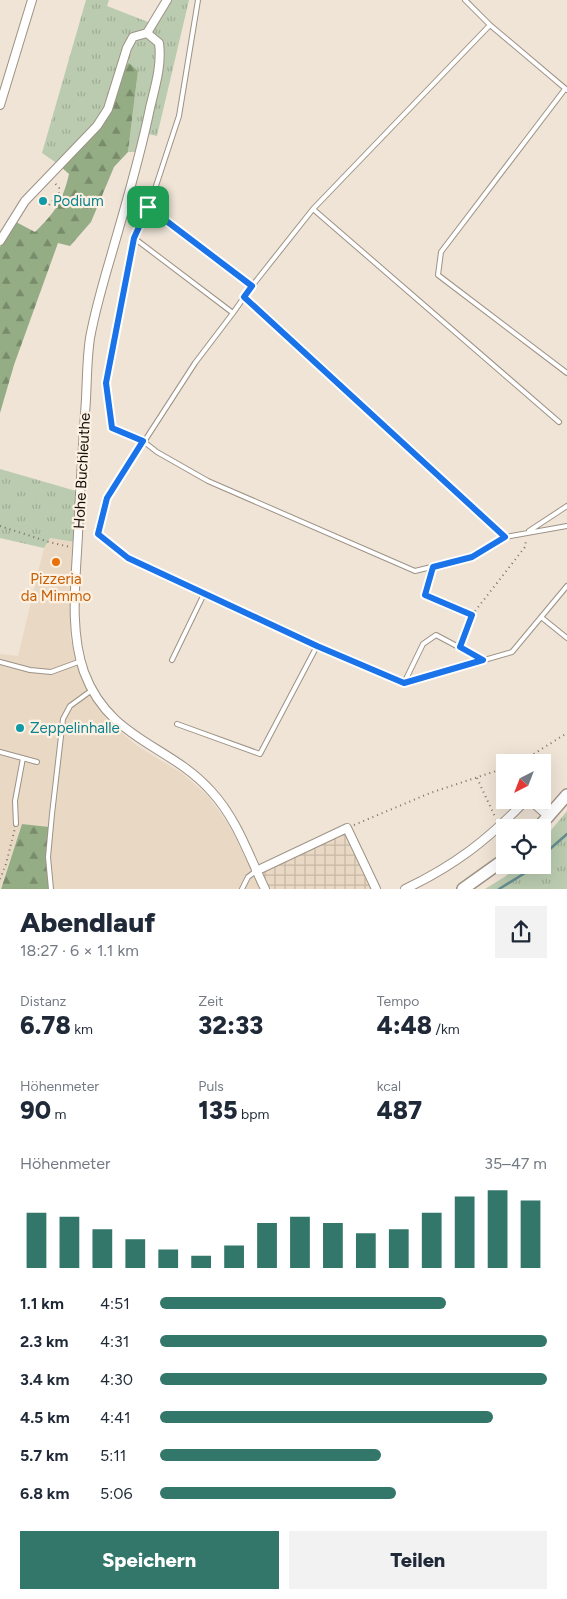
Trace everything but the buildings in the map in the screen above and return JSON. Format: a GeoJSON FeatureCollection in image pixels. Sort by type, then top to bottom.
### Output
{"type":"FeatureCollection","features":[{"type":"Feature","properties":{"kind":"street"},"geometry":{"type":"LineString","coordinates":[[0,105],[32,0]]}},
{"type":"Feature","properties":{"kind":"street"},"geometry":{"type":"LineString","coordinates":[[0,241],[25,201],[97,126],[108,110],[126,48],[133,37],[147,33],[167,0]]}},
{"type":"Feature","properties":{"kind":"street","name":"Hohe Buchleuthe"},"geometry":{"type":"LineString","coordinates":[[147,33],[159,43],[158,72],[140,154],[90,338],[77,548],[75,633],[81,662],[92,690],[115,721],[138,739],[187,768],[212,792],[235,825],[265,889]]}},
{"type":"Feature","properties":{"kind":"street"},"geometry":{"type":"LineString","coordinates":[[546,819],[567,795]]}},
{"type":"Feature","properties":{"kind":"street"},"geometry":{"type":"LineString","coordinates":[[509,819],[519,809]]}},
{"type":"Feature","properties":{"kind":"street"},"geometry":{"type":"LineString","coordinates":[[539,809],[548,816]]}},
{"type":"Feature","properties":{"kind":"street"},"geometry":{"type":"LineString","coordinates":[[256,871],[347,828],[376,889]]}},
{"type":"Feature","properties":{"kind":"street"},"geometry":{"type":"LineString","coordinates":[[405,889],[452,864],[496,831]]}},
{"type":"Feature","properties":{"kind":"street"},"geometry":{"type":"LineString","coordinates":[[463,889],[496,866]]}},
{"type":"Feature","properties":{"kind":"lane"},"geometry":{"type":"LineString","coordinates":[[198,0],[179,116],[148,207],[134,238],[106,383],[112,428],[143,441],[157,452],[208,481],[415,571],[472,557],[505,537],[567,526]]}},
{"type":"Feature","properties":{"kind":"lane"},"geometry":{"type":"LineString","coordinates":[[465,0],[490,25],[566,89],[441,252],[438,274],[567,373]]}},
{"type":"Feature","properties":{"kind":"lane"},"geometry":{"type":"LineString","coordinates":[[490,25],[313,209],[252,286],[195,363],[107,498],[98,534],[128,558],[317,646],[404,683],[512,652],[567,586]]}},
{"type":"Feature","properties":{"kind":"lane"},"geometry":{"type":"LineString","coordinates":[[148,207],[252,286]]}},
{"type":"Feature","properties":{"kind":"lane"},"geometry":{"type":"LineString","coordinates":[[313,209],[559,422]]}},
{"type":"Feature","properties":{"kind":"lane"},"geometry":{"type":"LineString","coordinates":[[134,238],[233,314]]}},
{"type":"Feature","properties":{"kind":"lane"},"geometry":{"type":"LineString","coordinates":[[244,297],[505,537]]}},
{"type":"Feature","properties":{"kind":"lane"},"geometry":{"type":"LineString","coordinates":[[526,533],[567,506]]}},
{"type":"Feature","properties":{"kind":"lane"},"geometry":{"type":"LineString","coordinates":[[172,660],[204,594]]}},
{"type":"Feature","properties":{"kind":"lane"},"geometry":{"type":"LineString","coordinates":[[541,617],[567,638]]}},
{"type":"Feature","properties":{"kind":"lane"},"geometry":{"type":"LineString","coordinates":[[404,683],[423,644],[436,635],[483,660]]}},
{"type":"Feature","properties":{"kind":"lane"},"geometry":{"type":"LineString","coordinates":[[178,724],[260,754],[317,646]]}},
{"type":"Feature","properties":{"kind":"lane"},"geometry":{"type":"LineString","coordinates":[[0,662],[30,670],[51,672],[81,662]]}},
{"type":"Feature","properties":{"kind":"lane"},"geometry":{"type":"LineString","coordinates":[[51,889],[48,857],[64,719],[70,706],[92,690]]}},
{"type":"Feature","properties":{"kind":"lane"},"geometry":{"type":"LineString","coordinates":[[0,752],[37,762]]}},
{"type":"Feature","properties":{"kind":"lane"},"geometry":{"type":"LineString","coordinates":[[16,824],[15,801],[23,758]]}},
{"type":"Feature","properties":{"kind":"lane"},"geometry":{"type":"LineString","coordinates":[[242,889],[248,877],[256,871]]}},
{"type":"Feature","properties":{"kind":"path"},"geometry":{"type":"LineString","coordinates":[[48,177],[59,188],[59,193],[48,205]]}},
{"type":"Feature","properties":{"kind":"path"},"geometry":{"type":"LineString","coordinates":[[0,526],[49,542],[77,548]]}},
{"type":"Feature","properties":{"kind":"path"},"geometry":{"type":"LineString","coordinates":[[460,647],[472,615],[525,547],[526,533]]}},
{"type":"Feature","properties":{"kind":"path"},"geometry":{"type":"LineString","coordinates":[[433,567],[425,595],[472,615]]}},
{"type":"Feature","properties":{"kind":"path"},"geometry":{"type":"LineString","coordinates":[[534,754],[567,733]]}},
{"type":"Feature","properties":{"kind":"path"},"geometry":{"type":"LineString","coordinates":[[347,828],[430,793],[496,771]]}},
{"type":"Feature","properties":{"kind":"path"},"geometry":{"type":"LineString","coordinates":[[477,777],[496,819]]}},
{"type":"Feature","properties":{"kind":"path"},"geometry":{"type":"LineString","coordinates":[[0,879],[6,864],[16,824]]}},
{"type":"Feature","properties":{"kind":"shaded area"},"geometry":{"type":"Polygon","coordinates":[[[50,538],[75,542],[70,636],[76,663],[88,692],[111,724],[136,745],[183,774],[208,796],[231,828],[260,889],[53,889],[50,856],[53,828],[22,824],[0,889],[0,654],[18,656],[44,548],[50,538]]]}},
{"type":"Feature","properties":{"kind":"shaded area"},"geometry":{"type":"Polygon","coordinates":[[[346,831],[372,889],[270,889],[261,871],[346,831]]]}},
{"type":"Feature","properties":{"kind":"green space"},"geometry":{"type":"Polygon","coordinates":[[[86,0],[109,0],[107,6],[148,22],[145,30],[131,34],[126,43],[105,107],[96,123],[58,164],[42,153],[86,0]]]}},
{"type":"Feature","properties":{"kind":"green space"},"geometry":{"type":"Polygon","coordinates":[[[169,0],[189,0],[157,136],[148,134],[164,57],[161,42],[151,32],[169,0]]]}},
{"type":"Feature","properties":{"kind":"green space"},"geometry":{"type":"Polygon","coordinates":[[[146,37],[156,45],[156,68],[137,152],[128,152],[138,71],[123,69],[132,45],[146,37]]]}},
{"type":"Feature","properties":{"kind":"green space"},"geometry":{"type":"Polygon","coordinates":[[[129,63],[138,71],[128,152],[114,167],[91,222],[70,246],[58,243],[14,365],[0,413],[0,247],[16,222],[35,232],[53,212],[61,199],[69,174],[61,167],[98,127],[123,69],[129,63]]]}},
{"type":"Feature","properties":{"kind":"green space"},"geometry":{"type":"Polygon","coordinates":[[[0,469],[76,491],[75,542],[50,538],[44,548],[0,538],[0,469]]]}},
{"type":"Feature","properties":{"kind":"green space"},"geometry":{"type":"Polygon","coordinates":[[[567,811],[567,889],[485,889],[508,874],[551,874],[551,830],[567,811]]]}},
{"type":"Feature","properties":{"kind":"green space"},"geometry":{"type":"Polygon","coordinates":[[[22,824],[49,827],[46,856],[49,889],[1,889],[22,824]]]}},
{"type":"Feature","properties":{"kind":"waterway"},"geometry":{"type":"LineString","coordinates":[[551,848],[567,834]]}},
{"type":"Feature","properties":{"kind":"waterway"},"geometry":{"type":"LineString","coordinates":[[499,889],[523,874]]}},
{"type":"Feature","properties":{"kind":"place","name":"Podium"},"geometry":{"type":"Point","coordinates":[43,201]}},
{"type":"Feature","properties":{"kind":"place","name":"Pizzeria da Mimmo"},"geometry":{"type":"Point","coordinates":[56,562]}},
{"type":"Feature","properties":{"kind":"place","name":"Zeppelinhalle"},"geometry":{"type":"Point","coordinates":[20,728]}},
{"type":"Feature","properties":{"kind":"route"},"geometry":{"type":"LineString","coordinates":[[148,207],[252,286],[244,297],[505,537],[472,557],[433,567],[425,595],[472,615],[460,647],[483,660],[404,683],[317,646],[128,558],[98,534],[107,498],[143,441],[112,428],[106,383],[134,238],[148,207]]}}]}
